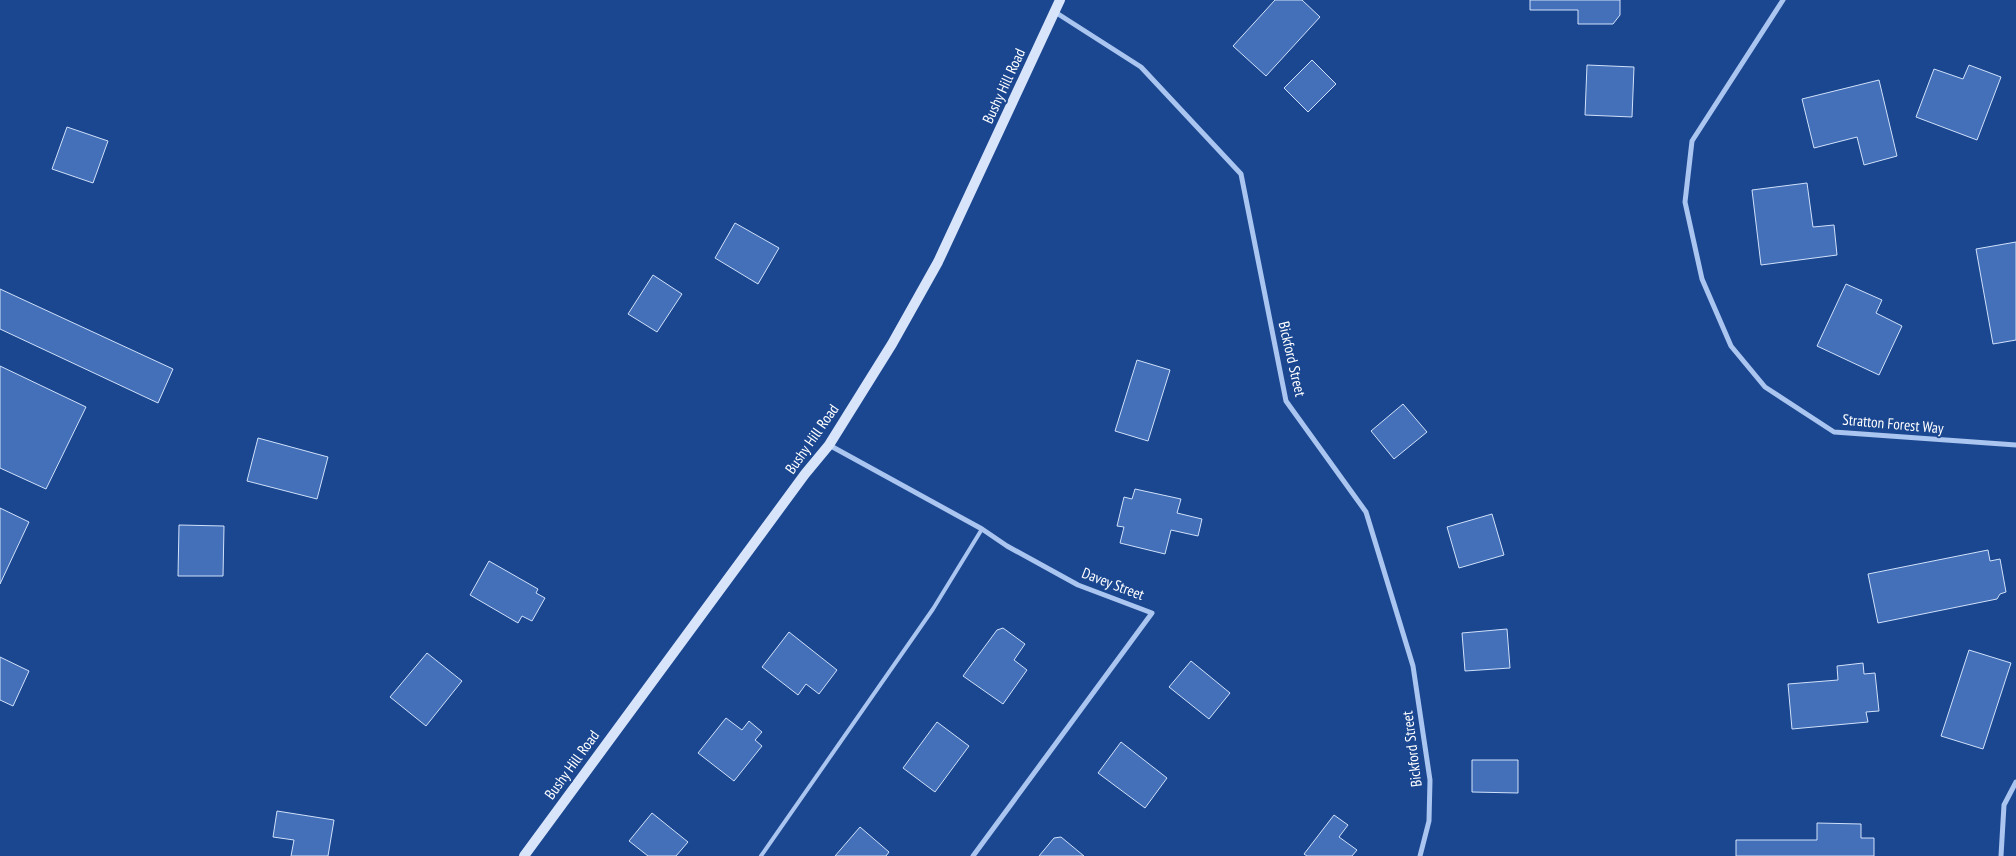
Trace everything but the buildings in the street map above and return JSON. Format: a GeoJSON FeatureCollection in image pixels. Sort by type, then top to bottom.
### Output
{"type":"FeatureCollection","features":[{"type":"Feature","properties":{"kind":"main road","name":"Bushy Hill Road"},"geometry":{"type":"LineString","coordinates":[[524,856],[805,474],[829,445],[892,344],[938,262],[1060,0]]}},
{"type":"Feature","properties":{"kind":"street","name":"Stratton Forest Way"},"geometry":{"type":"LineString","coordinates":[[1783,0],[1692,141],[1685,202],[1702,279],[1731,346],[1765,387],[1834,432],[2016,445]]}},
{"type":"Feature","properties":{"kind":"street","name":"Bickford Street"},"geometry":{"type":"LineString","coordinates":[[1055,12],[1141,67],[1241,174],[1286,401],[1366,512],[1413,666],[1430,780],[1430,821],[1420,856]]}},
{"type":"Feature","properties":{"kind":"street","name":"Davey Street"},"geometry":{"type":"LineString","coordinates":[[829,445],[982,529],[1007,546],[1078,585],[1152,613],[973,856]]}},
{"type":"Feature","properties":{"kind":"street"},"geometry":{"type":"LineString","coordinates":[[2001,856],[2004,805],[2016,782]]}},
{"type":"Feature","properties":{"kind":"lane"},"geometry":{"type":"LineString","coordinates":[[761,856],[933,608],[982,529]]}}]}
